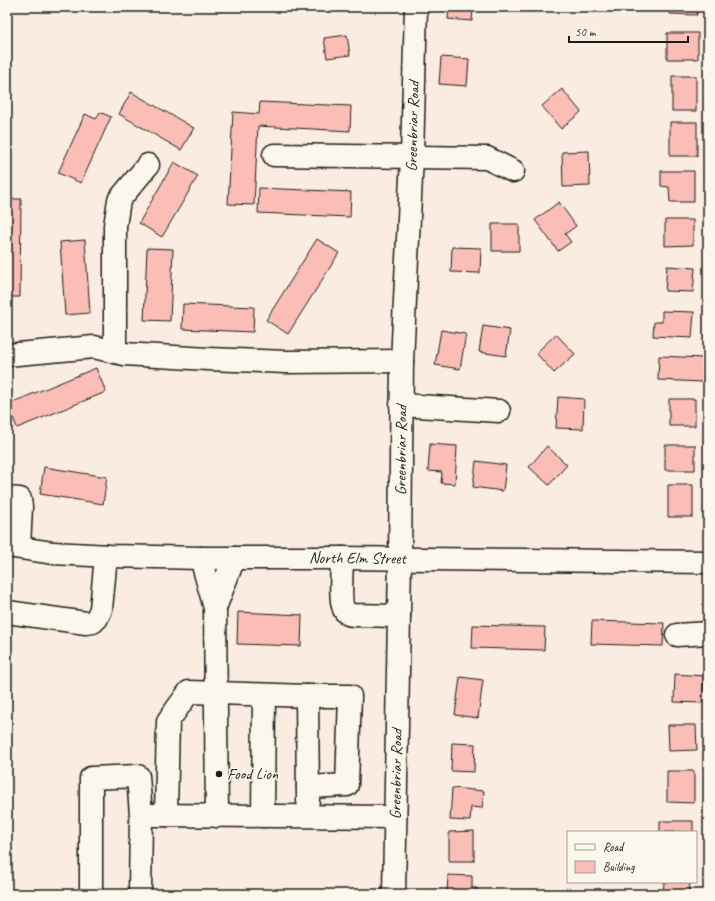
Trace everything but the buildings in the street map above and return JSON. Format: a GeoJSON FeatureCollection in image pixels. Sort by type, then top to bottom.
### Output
{"type":"FeatureCollection","features":[{"type":"Feature","properties":{"kind":"street","name":"Greenbriar Road"},"geometry":{"type":"LineString","coordinates":[[394,894],[402,361],[412,157],[416,7]]}},
{"type":"Feature","properties":{"kind":"street"},"geometry":{"type":"LineString","coordinates":[[274,155],[487,158],[513,171]]}},
{"type":"Feature","properties":{"kind":"street"},"geometry":{"type":"LineString","coordinates":[[115,352],[115,226],[119,200],[148,165]]}},
{"type":"Feature","properties":{"kind":"street"},"geometry":{"type":"LineString","coordinates":[[7,355],[94,347],[124,354],[286,362],[402,361]]}},
{"type":"Feature","properties":{"kind":"street"},"geometry":{"type":"LineString","coordinates":[[401,405],[499,410]]}},
{"type":"Feature","properties":{"kind":"street"},"geometry":{"type":"LineString","coordinates":[[7,498],[20,499],[21,507],[13,546]]}},
{"type":"Feature","properties":{"kind":"street","name":"North Elm Street"},"geometry":{"type":"LineString","coordinates":[[13,546],[53,553],[106,556],[708,562]]}},
{"type":"Feature","properties":{"kind":"street"},"geometry":{"type":"LineString","coordinates":[[7,612],[86,624],[93,622],[101,610],[106,556]]}},
{"type":"Feature","properties":{"kind":"street"},"geometry":{"type":"LineString","coordinates":[[200,558],[215,608],[217,816]]}},
{"type":"Feature","properties":{"kind":"street"},"geometry":{"type":"LineString","coordinates":[[215,608],[234,558]]}},
{"type":"Feature","properties":{"kind":"street"},"geometry":{"type":"LineString","coordinates":[[342,558],[342,604],[345,611],[353,615],[399,616]]}},
{"type":"Feature","properties":{"kind":"street"},"geometry":{"type":"LineString","coordinates":[[677,634],[708,633]]}},
{"type":"Feature","properties":{"kind":"street"},"geometry":{"type":"LineString","coordinates":[[166,815],[168,721],[189,692],[350,696],[347,785],[308,787]]}},
{"type":"Feature","properties":{"kind":"street"},"geometry":{"type":"LineString","coordinates":[[263,816],[264,695]]}},
{"type":"Feature","properties":{"kind":"street"},"geometry":{"type":"LineString","coordinates":[[307,696],[308,816]]}},
{"type":"Feature","properties":{"kind":"street"},"geometry":{"type":"LineString","coordinates":[[91,894],[91,778],[138,776],[141,815],[140,894]]}},
{"type":"Feature","properties":{"kind":"street"},"geometry":{"type":"LineString","coordinates":[[141,815],[395,816]]}},
{"type":"Feature","properties":{"kind":"place","name":"Food Lion"},"geometry":{"type":"Point","coordinates":[219,774]}}]}
